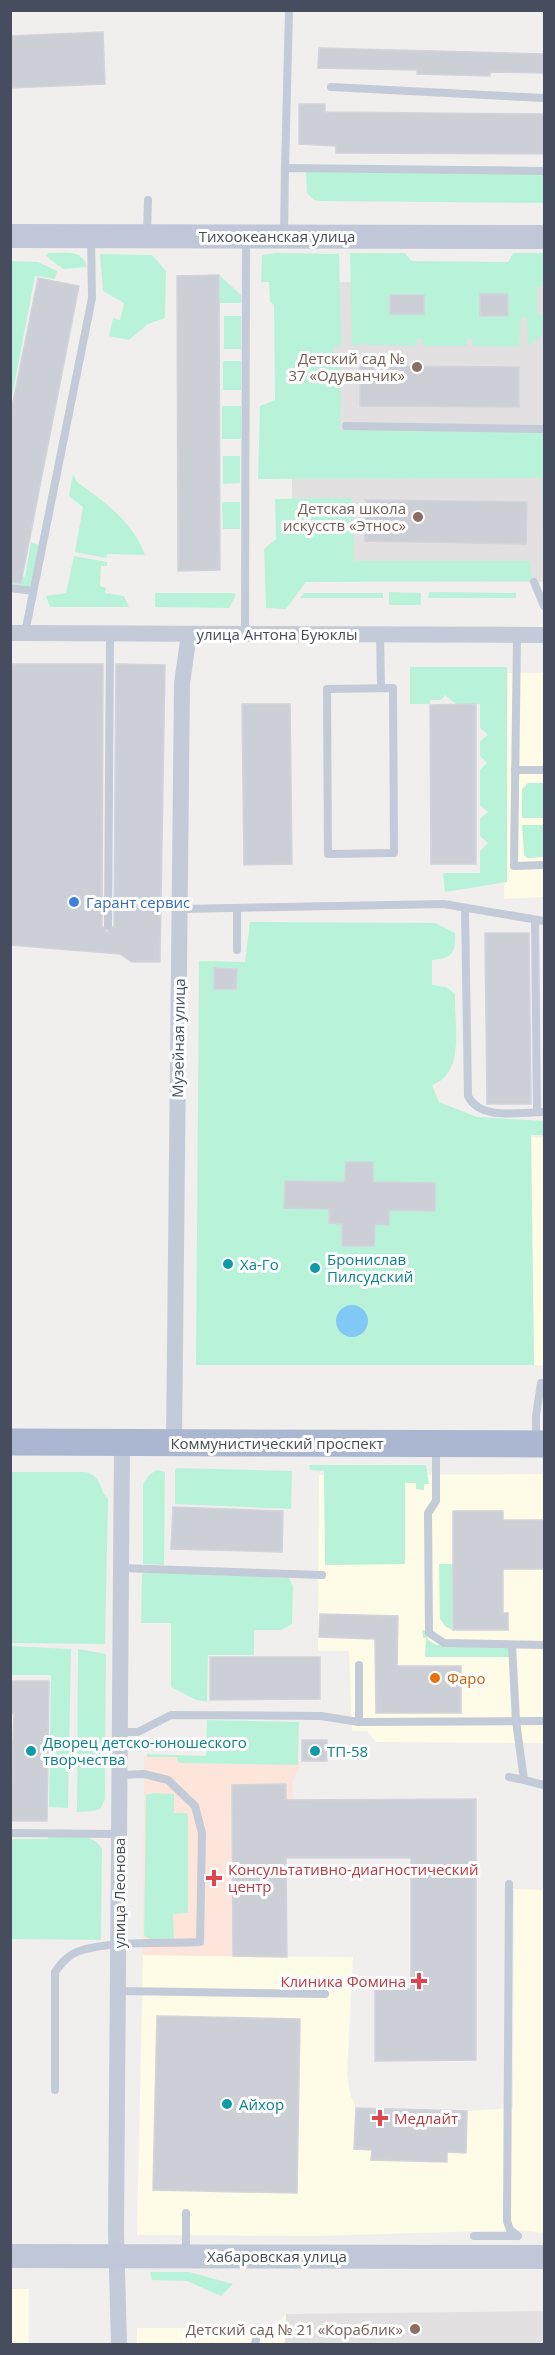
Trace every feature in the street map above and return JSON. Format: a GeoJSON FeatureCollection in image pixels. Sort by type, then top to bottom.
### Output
{"type":"FeatureCollection","features":[{"type":"Feature","properties":{"kind":"main road","name":"Коммунистический проспект"},"geometry":{"type":"LineString","coordinates":[[10,1442],[540,1444]]}},
{"type":"Feature","properties":{"kind":"street","name":"Тихоокеанская улица"},"geometry":{"type":"LineString","coordinates":[[10,236],[544,237]]}},
{"type":"Feature","properties":{"kind":"street","name":"улица Антона Буюклы"},"geometry":{"type":"LineString","coordinates":[[18,633],[544,635]]}},
{"type":"Feature","properties":{"kind":"street","name":"Музейная улица"},"geometry":{"type":"LineString","coordinates":[[174,1442],[182,683],[189,634]]}},
{"type":"Feature","properties":{"kind":"street","name":"улица Леонова"},"geometry":{"type":"LineString","coordinates":[[118,2344],[122,1442]]}},
{"type":"Feature","properties":{"kind":"street","name":"Хабаровская улица"},"geometry":{"type":"LineString","coordinates":[[10,2256],[186,2256],[494,2246],[544,2257]]}},
{"type":"Feature","properties":{"kind":"lane"},"geometry":{"type":"LineString","coordinates":[[284,236],[289,10]]}},
{"type":"Feature","properties":{"kind":"lane"},"geometry":{"type":"LineString","coordinates":[[331,87],[544,98]]}},
{"type":"Feature","properties":{"kind":"lane"},"geometry":{"type":"LineString","coordinates":[[285,168],[544,171]]}},
{"type":"Feature","properties":{"kind":"lane"},"geometry":{"type":"LineString","coordinates":[[147,236],[148,200]]}},
{"type":"Feature","properties":{"kind":"lane"},"geometry":{"type":"LineString","coordinates":[[18,633],[33,591],[92,298],[91,236]]}},
{"type":"Feature","properties":{"kind":"lane"},"geometry":{"type":"LineString","coordinates":[[245,634],[246,237]]}},
{"type":"Feature","properties":{"kind":"lane"},"geometry":{"type":"LineString","coordinates":[[346,426],[544,429]]}},
{"type":"Feature","properties":{"kind":"lane"},"geometry":{"type":"LineString","coordinates":[[534,582],[544,606]]}},
{"type":"Feature","properties":{"kind":"lane"},"geometry":{"type":"LineString","coordinates":[[10,588],[33,591]]}},
{"type":"Feature","properties":{"kind":"lane"},"geometry":{"type":"LineString","coordinates":[[108,926],[110,634]]}},
{"type":"Feature","properties":{"kind":"lane"},"geometry":{"type":"LineString","coordinates":[[380,634],[381,688]]}},
{"type":"Feature","properties":{"kind":"lane"},"geometry":{"type":"LineString","coordinates":[[517,635],[514,866],[544,865]]}},
{"type":"Feature","properties":{"kind":"lane"},"geometry":{"type":"LineString","coordinates":[[381,688],[393,688],[394,853],[328,854],[327,689],[381,688]]}},
{"type":"Feature","properties":{"kind":"lane"},"geometry":{"type":"LineString","coordinates":[[515,770],[544,770]]}},
{"type":"Feature","properties":{"kind":"lane"},"geometry":{"type":"LineString","coordinates":[[179,909],[444,904],[544,921]]}},
{"type":"Feature","properties":{"kind":"lane"},"geometry":{"type":"LineString","coordinates":[[465,908],[468,1096],[472,1105],[483,1112],[541,1112],[535,920]]}},
{"type":"Feature","properties":{"kind":"lane"},"geometry":{"type":"LineString","coordinates":[[237,909],[237,950]]}},
{"type":"Feature","properties":{"kind":"lane"},"geometry":{"type":"LineString","coordinates":[[540,1444],[536,1416],[541,1383],[544,1383]]}},
{"type":"Feature","properties":{"kind":"lane"},"geometry":{"type":"LineString","coordinates":[[436,1443],[436,1501],[428,1513],[429,1633],[444,1643],[544,1645]]}},
{"type":"Feature","properties":{"kind":"lane"},"geometry":{"type":"LineString","coordinates":[[121,1568],[322,1575]]}},
{"type":"Feature","properties":{"kind":"lane"},"geometry":{"type":"LineString","coordinates":[[513,1645],[516,1721],[524,1780]]}},
{"type":"Feature","properties":{"kind":"lane"},"geometry":{"type":"LineString","coordinates":[[358,1665],[358,1722]]}},
{"type":"Feature","properties":{"kind":"lane"},"geometry":{"type":"LineString","coordinates":[[120,1732],[138,1732],[171,1715],[321,1716],[358,1722],[544,1721]]}},
{"type":"Feature","properties":{"kind":"lane"},"geometry":{"type":"LineString","coordinates":[[55,2090],[55,1972],[63,1961],[78,1952],[118,1946],[200,1942],[202,1833],[195,1806],[168,1780],[144,1774],[120,1775]]}},
{"type":"Feature","properties":{"kind":"lane"},"geometry":{"type":"LineString","coordinates":[[509,1777],[544,1785]]}},
{"type":"Feature","properties":{"kind":"lane"},"geometry":{"type":"LineString","coordinates":[[10,1833],[119,1834]]}},
{"type":"Feature","properties":{"kind":"lane"},"geometry":{"type":"LineString","coordinates":[[474,2236],[494,2246],[518,2236],[510,2230],[507,2221],[509,1884]]}},
{"type":"Feature","properties":{"kind":"lane"},"geometry":{"type":"LineString","coordinates":[[118,1990],[325,1994]]}},
{"type":"Feature","properties":{"kind":"lane"},"geometry":{"type":"LineString","coordinates":[[186,2213],[186,2256]]}},
{"type":"Feature","properties":{"kind":"shaded area"},"geometry":{"type":"Polygon","coordinates":[[[290,282],[544,283],[544,582],[293,581],[290,282]]]}},
{"type":"Feature","properties":{"kind":"shaded area"},"geometry":{"type":"Polygon","coordinates":[[[508,673],[544,673],[544,897],[504,899],[508,673]]]}},
{"type":"Feature","properties":{"kind":"shaded area"},"geometry":{"type":"Polygon","coordinates":[[[531,1137],[544,1138],[544,1366],[534,1365],[531,1137]]]}},
{"type":"Feature","properties":{"kind":"shaded area"},"geometry":{"type":"Polygon","coordinates":[[[544,1474],[544,1743],[376,1742],[367,1731],[352,1731],[349,1651],[318,1651],[319,1475],[544,1474]]]}},
{"type":"Feature","properties":{"kind":"shaded area","name":"Консультативно-диагностический центр"},"geometry":{"type":"Polygon","coordinates":[[[144,1756],[302,1761],[292,1784],[295,1811],[286,1812],[287,1957],[143,1955],[144,1756]]]}},
{"type":"Feature","properties":{"kind":"shaded area"},"geometry":{"type":"Polygon","coordinates":[[[514,1889],[544,1890],[544,2233],[520,2230],[319,2236],[137,2235],[143,1955],[353,1957],[347,2075],[350,2094],[356,2108],[467,2111],[513,2108],[514,1889]]]}},
{"type":"Feature","properties":{"kind":"shaded area"},"geometry":{"type":"Polygon","coordinates":[[[10,2289],[29,2289],[29,2344],[11,2344],[10,2289]]]}},
{"type":"Feature","properties":{"kind":"shaded area","name":"Детский сад № 21 «Кораблик»"},"geometry":{"type":"Polygon","coordinates":[[[544,2311],[544,2344],[285,2344],[286,2314],[544,2311]]]}},
{"type":"Feature","properties":{"kind":"shaded area"},"geometry":{"type":"Polygon","coordinates":[[[286,2314],[285,2344],[137,2344],[137,2328],[274,2328],[286,2314]]]}},
{"type":"Feature","properties":{"kind":"green space"},"geometry":{"type":"Polygon","coordinates":[[[306,172],[544,174],[544,203],[321,201],[314,200],[307,193],[306,172]]]}},
{"type":"Feature","properties":{"kind":"green space"},"geometry":{"type":"Polygon","coordinates":[[[48,253],[77,254],[85,261],[87,267],[63,269],[46,256],[48,253]]]}},
{"type":"Feature","properties":{"kind":"green space"},"geometry":{"type":"Polygon","coordinates":[[[277,253],[339,254],[341,346],[333,347],[333,352],[341,353],[341,369],[333,371],[333,375],[341,376],[340,430],[544,432],[544,580],[542,478],[258,479],[260,406],[275,400],[274,305],[270,302],[269,282],[261,282],[262,255],[277,253]]]}},
{"type":"Feature","properties":{"kind":"green space"},"geometry":{"type":"Polygon","coordinates":[[[350,253],[405,253],[411,261],[508,262],[513,253],[544,253],[544,286],[537,287],[537,313],[543,315],[542,335],[528,346],[527,318],[521,317],[519,347],[473,346],[472,338],[467,338],[467,346],[423,346],[422,339],[417,339],[416,346],[366,345],[365,343],[352,346],[350,253]]]}},
{"type":"Feature","properties":{"kind":"green space"},"geometry":{"type":"Polygon","coordinates":[[[100,254],[152,255],[166,271],[165,318],[148,324],[129,340],[109,336],[113,318],[120,320],[124,303],[103,291],[100,254]]]}},
{"type":"Feature","properties":{"kind":"green space"},"geometry":{"type":"Polygon","coordinates":[[[11,261],[38,262],[57,271],[55,279],[35,276],[11,402],[11,261]]]}},
{"type":"Feature","properties":{"kind":"green space"},"geometry":{"type":"Polygon","coordinates":[[[220,276],[241,295],[241,303],[220,303],[220,276]]]}},
{"type":"Feature","properties":{"kind":"green space"},"geometry":{"type":"Polygon","coordinates":[[[224,316],[241,316],[241,349],[224,349],[224,316]]]}},
{"type":"Feature","properties":{"kind":"green space"},"geometry":{"type":"Polygon","coordinates":[[[223,361],[241,361],[241,390],[223,390],[223,361]]]}},
{"type":"Feature","properties":{"kind":"green space"},"geometry":{"type":"Polygon","coordinates":[[[222,406],[241,406],[241,439],[222,439],[222,406]]]}},
{"type":"Feature","properties":{"kind":"green space"},"geometry":{"type":"Polygon","coordinates":[[[223,456],[240,456],[240,483],[223,484],[223,456]]]}},
{"type":"Feature","properties":{"kind":"green space"},"geometry":{"type":"Polygon","coordinates":[[[73,474],[77,482],[108,505],[126,523],[140,543],[145,555],[107,554],[106,558],[75,552],[83,507],[69,496],[73,474]]]}},
{"type":"Feature","properties":{"kind":"green space"},"geometry":{"type":"Polygon","coordinates":[[[352,498],[354,561],[529,561],[533,581],[306,582],[286,609],[266,608],[264,549],[276,539],[275,499],[352,498]]]}},
{"type":"Feature","properties":{"kind":"green space"},"geometry":{"type":"Polygon","coordinates":[[[222,502],[240,502],[240,529],[223,529],[222,502]]]}},
{"type":"Feature","properties":{"kind":"green space"},"geometry":{"type":"Polygon","coordinates":[[[31,542],[39,545],[30,587],[11,584],[10,575],[25,577],[31,542]]]}},
{"type":"Feature","properties":{"kind":"green space"},"geometry":{"type":"Polygon","coordinates":[[[74,556],[107,562],[107,566],[101,566],[100,586],[106,588],[105,593],[124,596],[129,607],[50,607],[46,596],[66,593],[74,556]]]}},
{"type":"Feature","properties":{"kind":"green space"},"geometry":{"type":"Polygon","coordinates":[[[389,592],[421,593],[421,605],[389,605],[389,592]]]}},
{"type":"Feature","properties":{"kind":"green space"},"geometry":{"type":"Polygon","coordinates":[[[429,592],[516,593],[516,598],[428,598],[429,592]]]}},
{"type":"Feature","properties":{"kind":"green space"},"geometry":{"type":"Polygon","coordinates":[[[155,593],[234,593],[236,595],[229,608],[155,607],[155,593]]]}},
{"type":"Feature","properties":{"kind":"green space"},"geometry":{"type":"Polygon","coordinates":[[[304,593],[383,593],[383,598],[300,598],[304,593]]]}},
{"type":"Feature","properties":{"kind":"green space"},"geometry":{"type":"Polygon","coordinates":[[[410,667],[507,667],[507,882],[445,892],[443,873],[480,873],[480,851],[488,843],[480,836],[480,819],[488,812],[480,805],[480,770],[487,763],[480,756],[480,741],[488,735],[480,728],[480,704],[456,704],[445,695],[441,700],[430,700],[430,704],[410,704],[410,667]]]}},
{"type":"Feature","properties":{"kind":"green space"},"geometry":{"type":"Polygon","coordinates":[[[528,783],[544,783],[544,818],[522,818],[522,789],[528,783]]]}},
{"type":"Feature","properties":{"kind":"green space"},"geometry":{"type":"Polygon","coordinates":[[[522,825],[544,825],[544,857],[527,858],[524,855],[522,825]]]}},
{"type":"Feature","properties":{"kind":"green space"},"geometry":{"type":"Polygon","coordinates":[[[250,922],[435,923],[455,933],[455,946],[451,954],[432,960],[432,985],[446,987],[455,994],[454,1059],[443,1079],[432,1085],[439,1102],[477,1117],[544,1121],[544,1135],[531,1135],[534,1365],[196,1365],[199,961],[245,962],[250,922]]]}},
{"type":"Feature","properties":{"kind":"green space"},"geometry":{"type":"Polygon","coordinates":[[[544,928],[544,1103],[543,1102],[544,928]]]}},
{"type":"Feature","properties":{"kind":"green space"},"geometry":{"type":"Polygon","coordinates":[[[309,1465],[426,1465],[429,1484],[424,1484],[424,1490],[416,1489],[416,1483],[405,1483],[405,1564],[325,1565],[324,1471],[310,1470],[309,1465]]]}},
{"type":"Feature","properties":{"kind":"green space"},"geometry":{"type":"Polygon","coordinates":[[[177,1468],[292,1471],[291,1509],[175,1504],[175,1470],[177,1468]]]}},
{"type":"Feature","properties":{"kind":"green space"},"geometry":{"type":"Polygon","coordinates":[[[157,1470],[165,1472],[164,1565],[143,1564],[143,1484],[150,1474],[157,1470]]]}},
{"type":"Feature","properties":{"kind":"green space"},"geometry":{"type":"Polygon","coordinates":[[[11,1472],[85,1472],[95,1476],[98,1480],[108,1499],[105,1644],[11,1643],[11,1472]]]}},
{"type":"Feature","properties":{"kind":"green space"},"geometry":{"type":"Polygon","coordinates":[[[439,1564],[453,1564],[452,1630],[440,1619],[439,1564]]]}},
{"type":"Feature","properties":{"kind":"green space"},"geometry":{"type":"Polygon","coordinates":[[[146,1572],[289,1578],[293,1586],[292,1624],[281,1630],[254,1630],[254,1655],[208,1655],[207,1702],[194,1699],[171,1687],[171,1623],[141,1623],[142,1574],[146,1572]]]}},
{"type":"Feature","properties":{"kind":"green space"},"geometry":{"type":"Polygon","coordinates":[[[422,1629],[426,1632],[428,1640],[436,1645],[509,1647],[509,1657],[425,1657],[426,1638],[423,1638],[422,1629]]]}},
{"type":"Feature","properties":{"kind":"green space"},"geometry":{"type":"Polygon","coordinates":[[[11,1646],[71,1649],[68,1808],[49,1807],[51,1675],[11,1675],[11,1646]]]}},
{"type":"Feature","properties":{"kind":"green space"},"geometry":{"type":"Polygon","coordinates":[[[78,1649],[106,1654],[105,1799],[101,1808],[95,1811],[77,1812],[78,1649]]]}},
{"type":"Feature","properties":{"kind":"green space"},"geometry":{"type":"Polygon","coordinates":[[[207,1720],[299,1722],[298,1765],[178,1763],[177,1757],[147,1757],[147,1754],[206,1756],[207,1720]]]}},
{"type":"Feature","properties":{"kind":"green space"},"geometry":{"type":"Polygon","coordinates":[[[174,1794],[174,1813],[188,1813],[188,1913],[173,1914],[174,1940],[149,1939],[144,1935],[146,1795],[174,1794]]]}},
{"type":"Feature","properties":{"kind":"green space"},"geometry":{"type":"Polygon","coordinates":[[[48,1836],[85,1837],[98,1843],[102,1849],[101,1940],[11,1939],[11,1839],[48,1839],[48,1836]]]}},
{"type":"Feature","properties":{"kind":"green space"},"geometry":{"type":"Polygon","coordinates":[[[150,2272],[189,2272],[233,2284],[221,2296],[187,2281],[152,2280],[150,2272]]]}},
{"type":"Feature","properties":{"kind":"water"},"geometry":{"type":"Polygon","coordinates":[[[352,1305],[363,1310],[368,1321],[363,1332],[352,1337],[341,1332],[336,1321],[341,1310],[352,1305]]]}},
{"type":"Feature","properties":{"kind":"building"},"geometry":{"type":"Polygon","coordinates":[[[103,32],[105,84],[10,88],[10,36],[103,32]]]}},
{"type":"Feature","properties":{"kind":"building"},"geometry":{"type":"Polygon","coordinates":[[[319,48],[544,54],[544,73],[490,72],[490,76],[417,74],[417,70],[318,68],[319,48]]]}},
{"type":"Feature","properties":{"kind":"building"},"geometry":{"type":"Polygon","coordinates":[[[299,104],[325,104],[325,112],[544,114],[544,154],[336,153],[336,146],[299,144],[299,104]]]}},
{"type":"Feature","properties":{"kind":"building"},"geometry":{"type":"Polygon","coordinates":[[[219,275],[220,570],[178,571],[177,276],[219,275]]]}},
{"type":"Feature","properties":{"kind":"building"},"geometry":{"type":"Polygon","coordinates":[[[38,278],[79,286],[21,583],[10,582],[10,417],[38,278]]]}},
{"type":"Feature","properties":{"kind":"building"},"geometry":{"type":"Polygon","coordinates":[[[480,294],[508,294],[508,316],[480,316],[480,294]]]}},
{"type":"Feature","properties":{"kind":"building"},"geometry":{"type":"Polygon","coordinates":[[[390,295],[424,295],[424,314],[390,314],[390,295]]]}},
{"type":"Feature","properties":{"kind":"building"},"geometry":{"type":"Polygon","coordinates":[[[360,366],[519,367],[519,407],[360,406],[360,366]]]}},
{"type":"Feature","properties":{"kind":"building"},"geometry":{"type":"Polygon","coordinates":[[[366,500],[527,502],[526,544],[365,541],[366,500]]]}},
{"type":"Feature","properties":{"kind":"building"},"geometry":{"type":"Polygon","coordinates":[[[10,664],[103,664],[102,926],[107,932],[114,926],[116,664],[165,665],[160,962],[132,962],[120,954],[10,945],[10,664]]]}},
{"type":"Feature","properties":{"kind":"building"},"geometry":{"type":"Polygon","coordinates":[[[242,704],[290,704],[292,864],[244,865],[242,704]]]}},
{"type":"Feature","properties":{"kind":"building"},"geometry":{"type":"Polygon","coordinates":[[[476,704],[476,864],[431,864],[430,705],[476,704]]]}},
{"type":"Feature","properties":{"kind":"building"},"geometry":{"type":"Polygon","coordinates":[[[485,933],[529,933],[531,1104],[487,1104],[485,933]]]}},
{"type":"Feature","properties":{"kind":"building"},"geometry":{"type":"Polygon","coordinates":[[[214,968],[237,969],[236,989],[214,989],[214,968]]]}},
{"type":"Feature","properties":{"kind":"building"},"geometry":{"type":"Polygon","coordinates":[[[346,1162],[373,1162],[373,1182],[435,1183],[435,1211],[389,1210],[389,1225],[375,1224],[374,1246],[342,1246],[342,1224],[329,1223],[329,1209],[284,1208],[285,1181],[345,1182],[346,1162]]]}},
{"type":"Feature","properties":{"kind":"building"},"geometry":{"type":"Polygon","coordinates":[[[173,1507],[283,1511],[282,1552],[171,1549],[173,1507]]]}},
{"type":"Feature","properties":{"kind":"building"},"geometry":{"type":"Polygon","coordinates":[[[453,1511],[503,1511],[503,1520],[544,1520],[544,1569],[503,1569],[503,1613],[508,1613],[508,1630],[453,1630],[453,1511]]]}},
{"type":"Feature","properties":{"kind":"building"},"geometry":{"type":"Polygon","coordinates":[[[320,1614],[398,1616],[397,1666],[461,1666],[461,1713],[376,1713],[375,1639],[319,1637],[320,1614]]]}},
{"type":"Feature","properties":{"kind":"building"},"geometry":{"type":"Polygon","coordinates":[[[210,1657],[320,1657],[320,1699],[210,1700],[210,1657]]]}},
{"type":"Feature","properties":{"kind":"building","name":"Дворец детско-юношеского творчества"},"geometry":{"type":"Polygon","coordinates":[[[10,1681],[49,1681],[47,1821],[10,1821],[14,1713],[10,1713],[10,1681]]]}},
{"type":"Feature","properties":{"kind":"building","name":"ТП-58"},"geometry":{"type":"Polygon","coordinates":[[[302,1740],[327,1740],[327,1761],[302,1761],[302,1740]]]}},
{"type":"Feature","properties":{"kind":"building"},"geometry":{"type":"Polygon","coordinates":[[[286,1784],[286,1800],[476,1799],[476,2060],[375,2061],[375,1989],[411,1989],[411,1858],[286,1858],[287,1957],[233,1956],[232,1785],[286,1784]]]}},
{"type":"Feature","properties":{"kind":"building","name":"Айхор"},"geometry":{"type":"Polygon","coordinates":[[[157,2016],[300,2019],[297,2193],[153,2190],[157,2016]]]}},
{"type":"Feature","properties":{"kind":"building"},"geometry":{"type":"Polygon","coordinates":[[[356,2108],[467,2111],[466,2153],[447,2152],[447,2162],[371,2160],[372,2150],[354,2149],[356,2108]]]}},
{"type":"Feature","properties":{"kind":"place","name":"Детский сад № 37 «Одуванчик»"},"geometry":{"type":"Point","coordinates":[417,367]}},
{"type":"Feature","properties":{"kind":"place","name":"Детская школа искусств «Этнос»"},"geometry":{"type":"Point","coordinates":[418,517]}},
{"type":"Feature","properties":{"kind":"place","name":"Гарант сервис"},"geometry":{"type":"Point","coordinates":[74,902]}},
{"type":"Feature","properties":{"kind":"place","name":"Ха-Го"},"geometry":{"type":"Point","coordinates":[228,1264]}},
{"type":"Feature","properties":{"kind":"place","name":"Бронислав Пилсудский"},"geometry":{"type":"Point","coordinates":[315,1268]}},
{"type":"Feature","properties":{"kind":"place","name":"Фаро"},"geometry":{"type":"Point","coordinates":[435,1678]}},
{"type":"Feature","properties":{"kind":"place","name":"Дворец детско-юношеского творчества"},"geometry":{"type":"Point","coordinates":[31,1751]}},
{"type":"Feature","properties":{"kind":"place","name":"ТП-58"},"geometry":{"type":"Point","coordinates":[315,1751]}},
{"type":"Feature","properties":{"kind":"place","name":"Консультативно-диагностический центр"},"geometry":{"type":"Point","coordinates":[214,1878]}},
{"type":"Feature","properties":{"kind":"place","name":"Клиника Фомина"},"geometry":{"type":"Point","coordinates":[419,1981]}},
{"type":"Feature","properties":{"kind":"place","name":"Айхор"},"geometry":{"type":"Point","coordinates":[227,2104]}},
{"type":"Feature","properties":{"kind":"place","name":"Медлайт"},"geometry":{"type":"Point","coordinates":[380,2118]}},
{"type":"Feature","properties":{"kind":"place","name":"Детский сад № 21 «Кораблик»"},"geometry":{"type":"Point","coordinates":[415,2329]}}]}
